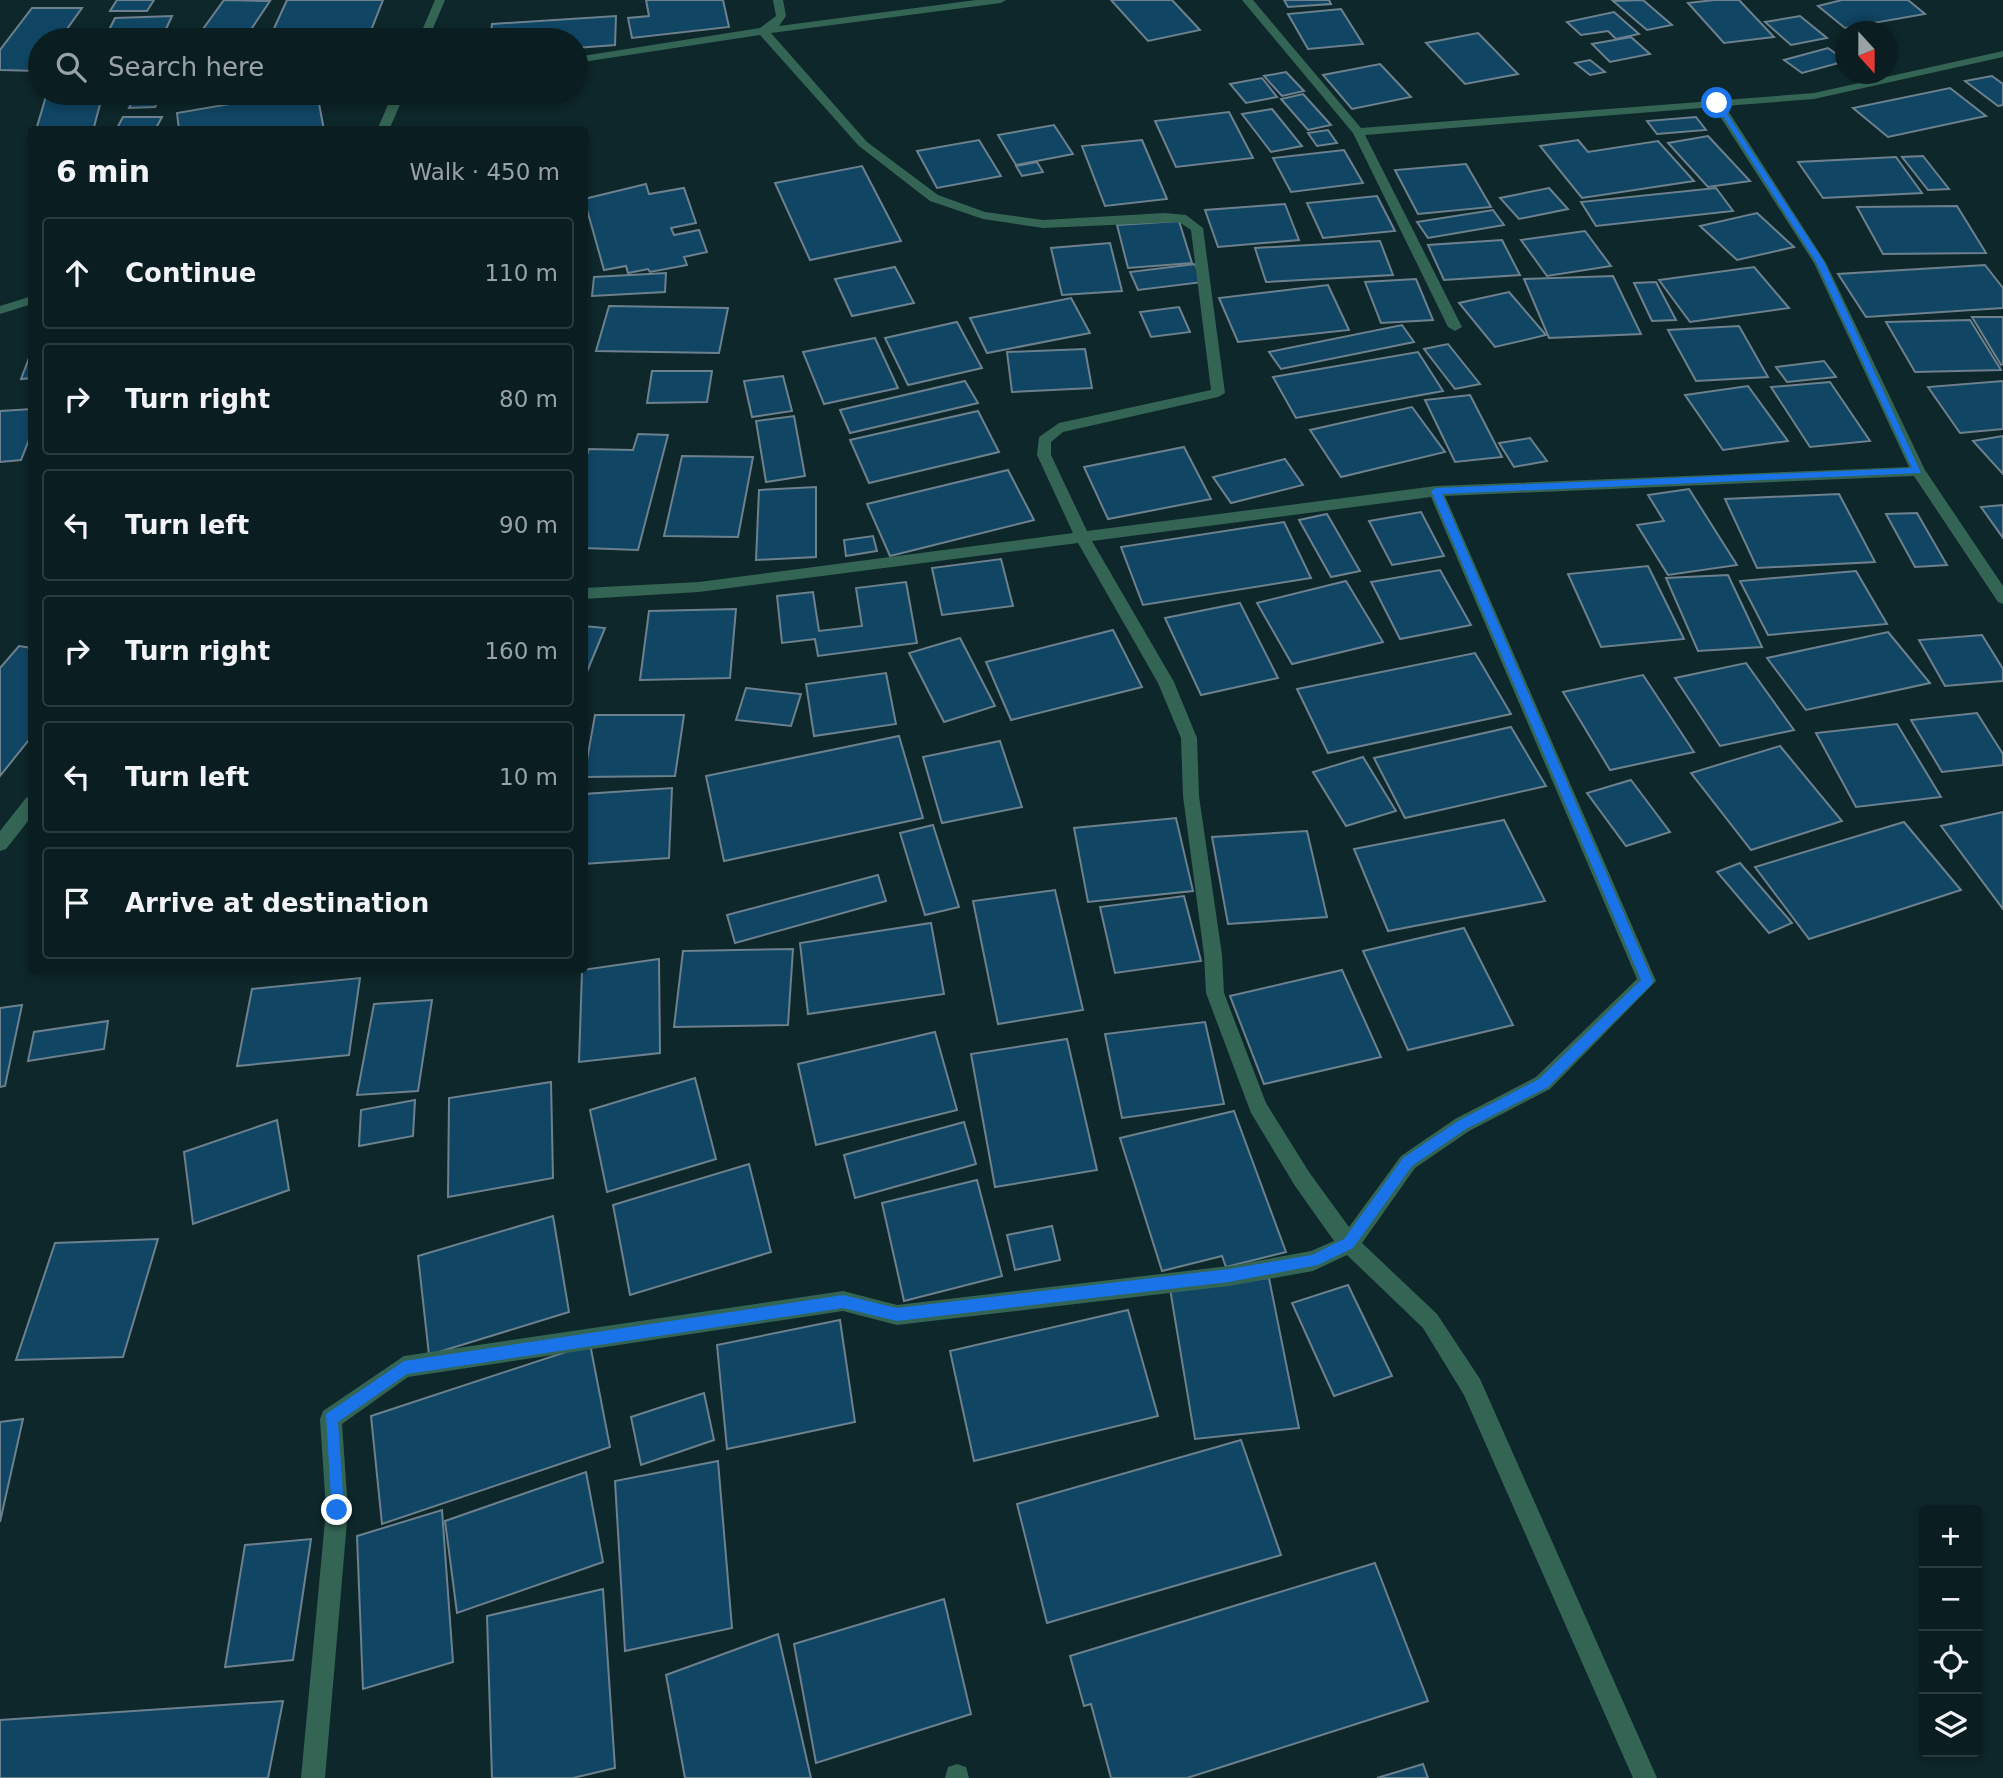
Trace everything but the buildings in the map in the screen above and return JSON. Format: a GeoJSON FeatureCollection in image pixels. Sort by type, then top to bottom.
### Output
{"type":"FeatureCollection","features":[{"type":"Feature","properties":{"kind":"street"},"geometry":{"type":"LineString","coordinates":[[428,28],[440,0]]}},
{"type":"Feature","properties":{"kind":"street"},"geometry":{"type":"LineString","coordinates":[[763,31],[775,24],[781,16],[778,0]]}},
{"type":"Feature","properties":{"kind":"street"},"geometry":{"type":"LineString","coordinates":[[588,58],[763,31],[1001,0]]}},
{"type":"Feature","properties":{"kind":"street"},"geometry":{"type":"LineString","coordinates":[[1247,0],[1358,132],[1455,327]]}},
{"type":"Feature","properties":{"kind":"street"},"geometry":{"type":"LineString","coordinates":[[763,31],[863,144],[895,171],[934,198],[983,215],[1043,224],[1182,218],[1197,228],[1218,393],[1059,428],[1044,440],[1044,455],[1083,538],[1166,682],[1189,738],[1191,796],[1215,993],[1258,1107],[1301,1179],[1349,1244],[1430,1321],[1472,1387],[1645,1778]]}},
{"type":"Feature","properties":{"kind":"street"},"geometry":{"type":"LineString","coordinates":[[1358,132],[1814,96],[2003,54]]}},
{"type":"Feature","properties":{"kind":"street"},"geometry":{"type":"LineString","coordinates":[[1717,103],[1820,262],[1918,471],[2003,598]]}},
{"type":"Feature","properties":{"kind":"street"},"geometry":{"type":"LineString","coordinates":[[385,126],[394,105]]}},
{"type":"Feature","properties":{"kind":"street"},"geometry":{"type":"LineString","coordinates":[[0,310],[28,301]]}},
{"type":"Feature","properties":{"kind":"street"},"geometry":{"type":"LineString","coordinates":[[588,594],[699,587],[1436,491],[1918,471]]}},
{"type":"Feature","properties":{"kind":"street"},"geometry":{"type":"LineString","coordinates":[[313,1778],[337,1510],[331,1419],[404,1367],[843,1301],[897,1315],[1229,1276],[1313,1261],[1349,1244],[1408,1162],[1462,1125],[1543,1083],[1647,981],[1436,491]]}},
{"type":"Feature","properties":{"kind":"street"},"geometry":{"type":"LineString","coordinates":[[0,844],[28,808]]}},
{"type":"Feature","properties":{"kind":"route"},"geometry":{"type":"LineString","coordinates":[[337,1510],[331,1419],[404,1367],[843,1301],[897,1315],[1229,1276],[1313,1261],[1349,1244],[1408,1162],[1462,1125],[1543,1083],[1647,981],[1436,491],[1918,471],[1820,262],[1717,103]]}}]}
